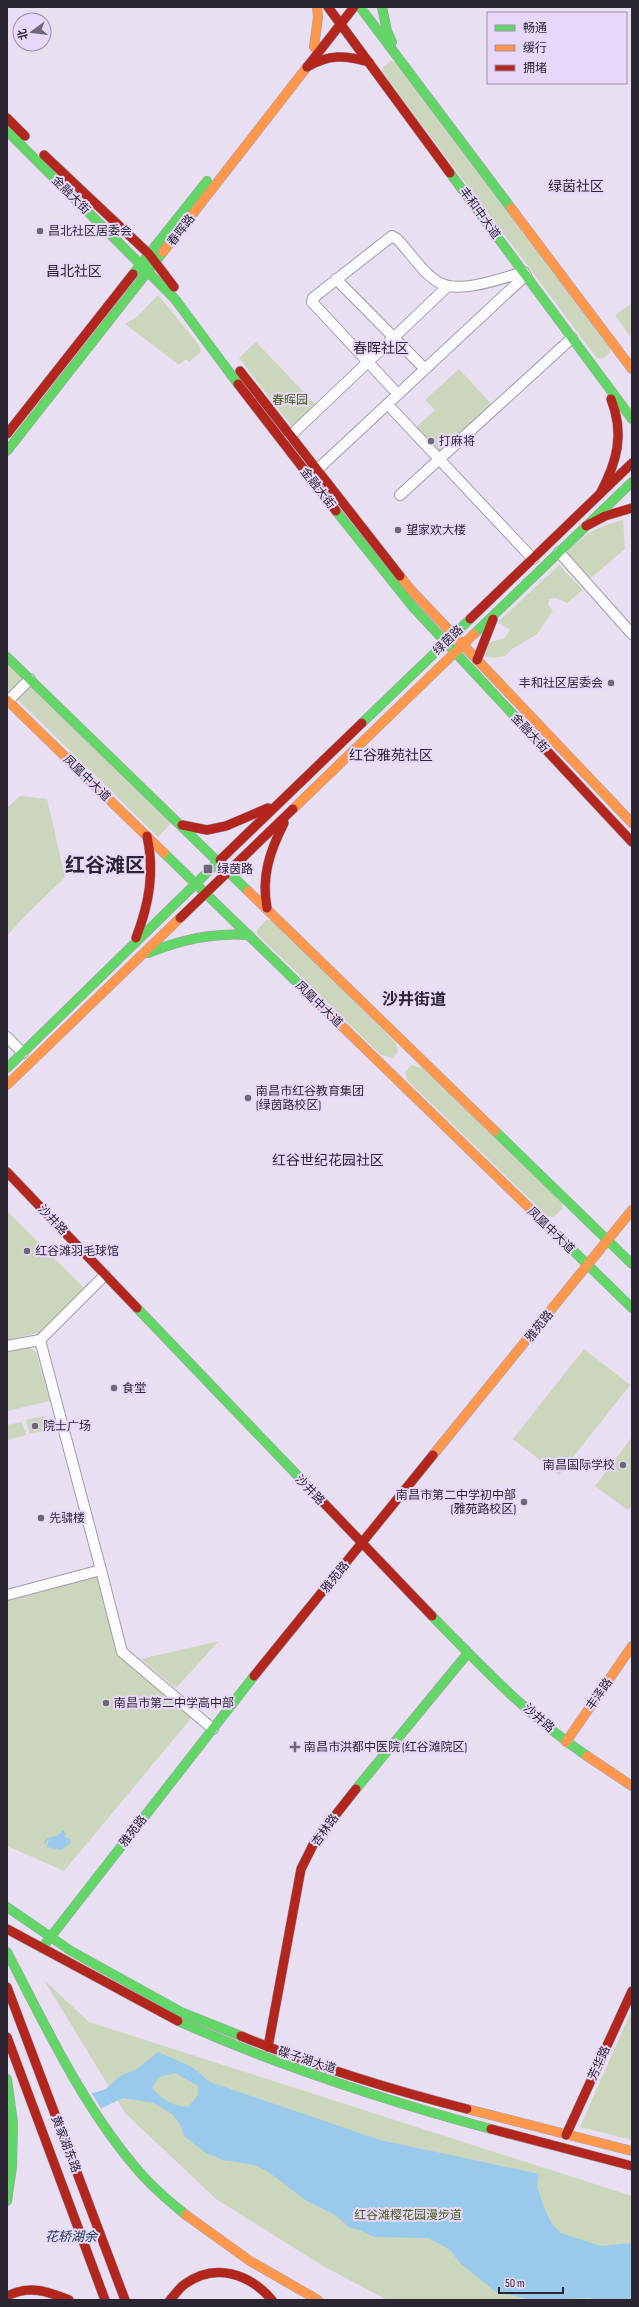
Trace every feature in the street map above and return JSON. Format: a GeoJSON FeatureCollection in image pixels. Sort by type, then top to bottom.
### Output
{"type":"FeatureCollection","features":[{"type":"Feature","properties":{"kind":"main road"},"geometry":{"type":"LineString","coordinates":[[314,47],[318,17],[317,7]]}},
{"type":"Feature","properties":{"kind":"main road","name":"丰和中大道"},"geometry":{"type":"LineString","coordinates":[[328,7],[632,418]]}},
{"type":"Feature","properties":{"kind":"main road","name":"春晖路"},"geometry":{"type":"LineString","coordinates":[[7,451],[149,272],[307,67],[339,21],[346,7]]}},
{"type":"Feature","properties":{"kind":"main road","name":"春晖路"},"geometry":{"type":"LineString","coordinates":[[7,434],[314,47],[354,7]]}},
{"type":"Feature","properties":{"kind":"main road"},"geometry":{"type":"LineString","coordinates":[[360,7],[632,369]]}},
{"type":"Feature","properties":{"kind":"main road"},"geometry":{"type":"LineString","coordinates":[[382,7],[387,31],[402,62]]}},
{"type":"Feature","properties":{"kind":"main road"},"geometry":{"type":"LineString","coordinates":[[307,67],[324,57],[336,54],[348,55],[369,62]]}},
{"type":"Feature","properties":{"kind":"main road","name":"金融大街"},"geometry":{"type":"LineString","coordinates":[[7,118],[149,254],[411,590],[632,823]]}},
{"type":"Feature","properties":{"kind":"main road","name":"金融大街"},"geometry":{"type":"LineString","coordinates":[[7,132],[149,272],[201,332],[260,415],[412,606],[632,842]]}},
{"type":"Feature","properties":{"kind":"main road"},"geometry":{"type":"LineString","coordinates":[[622,356],[632,362]]}},
{"type":"Feature","properties":{"kind":"main road"},"geometry":{"type":"LineString","coordinates":[[599,374],[616,407],[621,427],[618,458],[600,494]]}},
{"type":"Feature","properties":{"kind":"main road","name":"绿茵路"},"geometry":{"type":"LineString","coordinates":[[7,1068],[219,861],[632,463]]}},
{"type":"Feature","properties":{"kind":"main road","name":"绿茵路"},"geometry":{"type":"LineString","coordinates":[[7,1085],[632,482]]}},
{"type":"Feature","properties":{"kind":"main road"},"geometry":{"type":"LineString","coordinates":[[586,526],[605,516],[632,508]]}},
{"type":"Feature","properties":{"kind":"main road"},"geometry":{"type":"LineString","coordinates":[[477,660],[494,616]]}},
{"type":"Feature","properties":{"kind":"main road"},"geometry":{"type":"LineString","coordinates":[[7,657],[219,861],[632,1264]]}},
{"type":"Feature","properties":{"kind":"main road"},"geometry":{"type":"LineString","coordinates":[[407,699],[418,695],[448,668],[468,666]]}},
{"type":"Feature","properties":{"kind":"main road","name":"凤凰中大道"},"geometry":{"type":"LineString","coordinates":[[7,701],[206,893],[587,1266],[632,1308]]}},
{"type":"Feature","properties":{"kind":"main road"},"geometry":{"type":"LineString","coordinates":[[181,825],[207,830],[216,829],[250,816],[280,802]]}},
{"type":"Feature","properties":{"kind":"main road"},"geometry":{"type":"LineString","coordinates":[[267,908],[264,884],[266,860],[289,813]]}},
{"type":"Feature","properties":{"kind":"main road"},"geometry":{"type":"LineString","coordinates":[[133,945],[148,912],[151,851],[146,836]]}},
{"type":"Feature","properties":{"kind":"main road"},"geometry":{"type":"LineString","coordinates":[[140,956],[198,936],[228,932],[249,935]]}},
{"type":"Feature","properties":{"kind":"main road","name":"沙井路"},"geometry":{"type":"LineString","coordinates":[[7,1172],[468,1653],[566,1742],[632,1786]]}},
{"type":"Feature","properties":{"kind":"main road","name":"雅苑路"},"geometry":{"type":"LineString","coordinates":[[42,1948],[213,1729],[632,1210]]}},
{"type":"Feature","properties":{"kind":"main road","name":"丰泽路"},"geometry":{"type":"LineString","coordinates":[[566,1742],[632,1646]]}},
{"type":"Feature","properties":{"kind":"main road","name":"杏林路"},"geometry":{"type":"LineString","coordinates":[[268,2047],[301,1868],[320,1835],[388,1748],[468,1653]]}},
{"type":"Feature","properties":{"kind":"main road","name":"碟子湖大道"},"geometry":{"type":"LineString","coordinates":[[7,1907],[50,1938],[183,2012],[268,2047],[430,2100],[632,2151]]}},
{"type":"Feature","properties":{"kind":"main road","name":"碟子湖大道"},"geometry":{"type":"LineString","coordinates":[[7,1929],[176,2020],[291,2068],[442,2118],[632,2166]]}},
{"type":"Feature","properties":{"kind":"main road"},"geometry":{"type":"LineString","coordinates":[[7,1952],[71,2075],[105,2127],[147,2180],[191,2218],[305,2300]]}},
{"type":"Feature","properties":{"kind":"main road","name":"黄家湖东路"},"geometry":{"type":"LineString","coordinates":[[7,1987],[125,2300]]}},
{"type":"Feature","properties":{"kind":"main road","name":"芳华路"},"geometry":{"type":"LineString","coordinates":[[566,2135],[632,1991]]}},
{"type":"Feature","properties":{"kind":"main road","name":"黄家湖东路"},"geometry":{"type":"LineString","coordinates":[[7,2037],[104,2300]]}},
{"type":"Feature","properties":{"kind":"main road"},"geometry":{"type":"LineString","coordinates":[[7,2079],[13,2123],[12,2167],[7,2201]]}},
{"type":"Feature","properties":{"kind":"main road"},"geometry":{"type":"LineString","coordinates":[[266,2271],[318,2300]]}},
{"type":"Feature","properties":{"kind":"main road"},"geometry":{"type":"LineString","coordinates":[[170,2300],[185,2284],[206,2275],[228,2272],[242,2274],[264,2288],[272,2300]]}},
{"type":"Feature","properties":{"kind":"main road"},"geometry":{"type":"LineString","coordinates":[[7,2296],[20,2289],[42,2289],[68,2300]]}},
{"type":"Feature","properties":{"kind":"street"},"geometry":{"type":"LineString","coordinates":[[393,389],[312,302],[313,298],[392,236],[397,239],[430,275],[440,283],[448,286],[460,287],[478,284],[525,273]]}},
{"type":"Feature","properties":{"kind":"street"},"geometry":{"type":"LineString","coordinates":[[315,467],[320,467],[525,273]]}},
{"type":"Feature","properties":{"kind":"street"},"geometry":{"type":"LineString","coordinates":[[336,279],[425,369]]}},
{"type":"Feature","properties":{"kind":"street"},"geometry":{"type":"LineString","coordinates":[[290,436],[448,286]]}},
{"type":"Feature","properties":{"kind":"street"},"geometry":{"type":"LineString","coordinates":[[400,495],[572,338]]}},
{"type":"Feature","properties":{"kind":"street"},"geometry":{"type":"LineString","coordinates":[[392,409],[533,559]]}},
{"type":"Feature","properties":{"kind":"street"},"geometry":{"type":"LineString","coordinates":[[560,552],[632,634]]}},
{"type":"Feature","properties":{"kind":"street"},"geometry":{"type":"LineString","coordinates":[[7,701],[30,679]]}},
{"type":"Feature","properties":{"kind":"street"},"geometry":{"type":"LineString","coordinates":[[7,1037],[23,1053]]}},
{"type":"Feature","properties":{"kind":"street"},"geometry":{"type":"LineString","coordinates":[[7,1346],[40,1340],[105,1275]]}},
{"type":"Feature","properties":{"kind":"street"},"geometry":{"type":"LineString","coordinates":[[40,1340],[122,1652],[213,1729]]}},
{"type":"Feature","properties":{"kind":"street"},"geometry":{"type":"LineString","coordinates":[[7,1595],[101,1570]]}},
{"type":"Feature","properties":{"kind":"green space"},"geometry":{"type":"Polygon","coordinates":[[[390,61],[396,62],[610,348],[610,353],[602,359],[597,358],[382,72],[383,67],[390,61]]]}},
{"type":"Feature","properties":{"kind":"green space"},"geometry":{"type":"Polygon","coordinates":[[[158,295],[199,345],[201,352],[189,362],[186,359],[179,365],[125,324],[138,316],[158,295]]]}},
{"type":"Feature","properties":{"kind":"green space"},"geometry":{"type":"Polygon","coordinates":[[[632,303],[632,339],[615,315],[632,303]]]}},
{"type":"Feature","properties":{"kind":"green space","name":"春晖园"},"geometry":{"type":"Polygon","coordinates":[[[256,342],[317,406],[293,428],[239,358],[256,342]]]}},
{"type":"Feature","properties":{"kind":"green space"},"geometry":{"type":"Polygon","coordinates":[[[459,369],[494,407],[439,457],[414,429],[435,410],[425,400],[459,369]]]}},
{"type":"Feature","properties":{"kind":"green space"},"geometry":{"type":"Polygon","coordinates":[[[623,520],[625,549],[591,578],[566,553],[586,535],[598,528],[623,520]]]}},
{"type":"Feature","properties":{"kind":"green space"},"geometry":{"type":"Polygon","coordinates":[[[559,565],[583,590],[567,603],[556,598],[549,599],[548,605],[553,611],[537,634],[512,649],[505,656],[494,658],[485,656],[487,643],[505,638],[510,630],[498,622],[559,565]]]}},
{"type":"Feature","properties":{"kind":"green space"},"geometry":{"type":"Polygon","coordinates":[[[7,664],[171,823],[158,837],[7,689],[7,664]]]}},
{"type":"Feature","properties":{"kind":"green space"},"geometry":{"type":"Polygon","coordinates":[[[20,796],[47,799],[65,877],[23,918],[7,936],[7,808],[20,796]]]}},
{"type":"Feature","properties":{"kind":"green space"},"geometry":{"type":"Polygon","coordinates":[[[266,920],[272,920],[396,1043],[398,1052],[392,1058],[381,1055],[257,934],[257,930],[266,920]]]}},
{"type":"Feature","properties":{"kind":"green space"},"geometry":{"type":"Polygon","coordinates":[[[412,1065],[423,1068],[561,1202],[563,1208],[554,1217],[547,1216],[407,1080],[405,1072],[412,1065]]]}},
{"type":"Feature","properties":{"kind":"green space","name":"红谷滩羽毛球馆"},"geometry":{"type":"Polygon","coordinates":[[[7,1211],[87,1291],[43,1332],[7,1340],[7,1211]]]}},
{"type":"Feature","properties":{"kind":"green space"},"geometry":{"type":"Polygon","coordinates":[[[29,1347],[36,1352],[50,1401],[7,1411],[7,1352],[29,1347]]]}},
{"type":"Feature","properties":{"kind":"green space"},"geometry":{"type":"Polygon","coordinates":[[[584,1349],[630,1385],[559,1475],[513,1439],[584,1349]]]}},
{"type":"Feature","properties":{"kind":"green space"},"geometry":{"type":"Polygon","coordinates":[[[44,1416],[48,1430],[30,1434],[26,1420],[44,1416]]]}},
{"type":"Feature","properties":{"kind":"green space"},"geometry":{"type":"Polygon","coordinates":[[[22,1422],[26,1435],[8,1440],[7,1425],[22,1422]]]}},
{"type":"Feature","properties":{"kind":"green space","name":"南昌国际学校"},"geometry":{"type":"Polygon","coordinates":[[[632,1437],[632,1505],[628,1510],[595,1486],[632,1437]]]}},
{"type":"Feature","properties":{"kind":"green space"},"geometry":{"type":"Polygon","coordinates":[[[97,1575],[115,1647],[192,1717],[64,1871],[7,1846],[7,1598],[97,1575]]]}},
{"type":"Feature","properties":{"kind":"green space"},"geometry":{"type":"Polygon","coordinates":[[[219,1641],[176,1688],[141,1659],[219,1641]]]}},
{"type":"Feature","properties":{"kind":"green space","name":"红谷滩樱花园漫步道"},"geometry":{"type":"Polygon","coordinates":[[[44,1980],[89,2022],[632,2196],[632,2300],[387,2300],[323,2266],[216,2199],[125,2113],[44,1980]]]}},
{"type":"Feature","properties":{"kind":"green space"},"geometry":{"type":"Polygon","coordinates":[[[632,2009],[632,2140],[580,2127],[632,2009]]]}},
{"type":"Feature","properties":{"kind":"water"},"geometry":{"type":"Polygon","coordinates":[[[63,1830],[66,1834],[64,1836],[70,1839],[71,1843],[61,1850],[47,1847],[49,1838],[45,1844],[44,1842],[47,1838],[57,1836],[63,1830]]]}},
{"type":"Feature","properties":{"kind":"water"},"geometry":{"type":"Polygon","coordinates":[[[158,2052],[192,2067],[210,2082],[380,2140],[539,2174],[537,2187],[546,2212],[552,2224],[561,2233],[601,2246],[632,2243],[632,2300],[593,2300],[590,2298],[534,2300],[496,2292],[461,2264],[449,2249],[428,2238],[374,2237],[360,2230],[350,2228],[335,2215],[305,2200],[270,2173],[255,2165],[223,2160],[206,2153],[184,2136],[181,2126],[173,2115],[154,2103],[123,2098],[70,2123],[7,2300],[57,2104],[106,2089],[120,2076],[137,2069],[158,2052]],[[175,2073],[159,2077],[152,2087],[167,2101],[188,2107],[198,2095],[198,2086],[175,2073]]]}},
{"type":"Feature","properties":{"kind":"pier","name":"花轿湖余"},"geometry":{"type":"Polygon","coordinates":[[[7,2028],[58,2102],[91,2092],[102,2110],[73,2124],[147,2228],[252,2286],[267,2300],[7,2300],[7,2028]]]}},
{"type":"Feature","properties":{"kind":"traffic: fast"},"geometry":{"type":"LineString","coordinates":[[360,7],[511,208]]}},
{"type":"Feature","properties":{"kind":"traffic: fast"},"geometry":{"type":"LineString","coordinates":[[382,7],[387,31],[392,42]]}},
{"type":"Feature","properties":{"kind":"traffic: fast"},"geometry":{"type":"LineString","coordinates":[[7,131],[175,299],[238,384]]}},
{"type":"Feature","properties":{"kind":"traffic: fast"},"geometry":{"type":"LineString","coordinates":[[450,173],[632,419]]}},
{"type":"Feature","properties":{"kind":"traffic: fast"},"geometry":{"type":"LineString","coordinates":[[133,274],[207,181]]}},
{"type":"Feature","properties":{"kind":"traffic: fast"},"geometry":{"type":"LineString","coordinates":[[7,451],[163,252]]}},
{"type":"Feature","properties":{"kind":"traffic: fast"},"geometry":{"type":"LineString","coordinates":[[474,634],[632,482]]}},
{"type":"Feature","properties":{"kind":"traffic: fast"},"geometry":{"type":"LineString","coordinates":[[336,511],[412,606],[534,737]]}},
{"type":"Feature","properties":{"kind":"traffic: fast"},"geometry":{"type":"LineString","coordinates":[[362,723],[470,619]]}},
{"type":"Feature","properties":{"kind":"traffic: fast"},"geometry":{"type":"LineString","coordinates":[[7,657],[248,891]]}},
{"type":"Feature","properties":{"kind":"traffic: fast"},"geometry":{"type":"LineString","coordinates":[[164,853],[312,997]]}},
{"type":"Feature","properties":{"kind":"traffic: fast"},"geometry":{"type":"LineString","coordinates":[[7,1068],[220,860]]}},
{"type":"Feature","properties":{"kind":"traffic: fast"},"geometry":{"type":"LineString","coordinates":[[148,953],[173,944],[197,938],[236,934],[249,935]]}},
{"type":"Feature","properties":{"kind":"traffic: fast"},"geometry":{"type":"LineString","coordinates":[[495,1131],[632,1264]]}},
{"type":"Feature","properties":{"kind":"traffic: fast"},"geometry":{"type":"LineString","coordinates":[[550,1228],[632,1308]]}},
{"type":"Feature","properties":{"kind":"traffic: fast"},"geometry":{"type":"LineString","coordinates":[[137,1308],[320,1499]]}},
{"type":"Feature","properties":{"kind":"traffic: fast"},"geometry":{"type":"LineString","coordinates":[[432,1616],[506,1690],[545,1725],[587,1756]]}},
{"type":"Feature","properties":{"kind":"traffic: fast"},"geometry":{"type":"LineString","coordinates":[[356,1789],[468,1653]]}},
{"type":"Feature","properties":{"kind":"traffic: fast"},"geometry":{"type":"LineString","coordinates":[[42,1948],[254,1676]]}},
{"type":"Feature","properties":{"kind":"traffic: fast"},"geometry":{"type":"LineString","coordinates":[[7,1907],[71,1951],[183,2013],[241,2036]]}},
{"type":"Feature","properties":{"kind":"traffic: fast"},"geometry":{"type":"LineString","coordinates":[[7,1952],[52,2040],[85,2097],[103,2124],[122,2151],[143,2176],[186,2215]]}},
{"type":"Feature","properties":{"kind":"traffic: fast"},"geometry":{"type":"LineString","coordinates":[[178,2021],[254,2053],[332,2081],[491,2129]]}},
{"type":"Feature","properties":{"kind":"traffic: fast"},"geometry":{"type":"LineString","coordinates":[[7,2079],[13,2123],[12,2167],[7,2201]]}},
{"type":"Feature","properties":{"kind":"traffic: slow"},"geometry":{"type":"LineString","coordinates":[[314,47],[318,17],[317,7]]}},
{"type":"Feature","properties":{"kind":"traffic: slow"},"geometry":{"type":"LineString","coordinates":[[163,252],[307,67]]}},
{"type":"Feature","properties":{"kind":"traffic: slow"},"geometry":{"type":"LineString","coordinates":[[511,208],[632,369]]}},
{"type":"Feature","properties":{"kind":"traffic: slow"},"geometry":{"type":"LineString","coordinates":[[400,576],[411,590],[632,823]]}},
{"type":"Feature","properties":{"kind":"traffic: slow"},"geometry":{"type":"LineString","coordinates":[[293,809],[474,634]]}},
{"type":"Feature","properties":{"kind":"traffic: slow"},"geometry":{"type":"LineString","coordinates":[[7,700],[164,853]]}},
{"type":"Feature","properties":{"kind":"traffic: slow"},"geometry":{"type":"LineString","coordinates":[[248,891],[495,1131]]}},
{"type":"Feature","properties":{"kind":"traffic: slow"},"geometry":{"type":"LineString","coordinates":[[7,1085],[180,918]]}},
{"type":"Feature","properties":{"kind":"traffic: slow"},"geometry":{"type":"LineString","coordinates":[[312,997],[550,1228]]}},
{"type":"Feature","properties":{"kind":"traffic: slow"},"geometry":{"type":"LineString","coordinates":[[433,1455],[632,1210]]}},
{"type":"Feature","properties":{"kind":"traffic: slow"},"geometry":{"type":"LineString","coordinates":[[566,1742],[632,1646]]}},
{"type":"Feature","properties":{"kind":"traffic: slow"},"geometry":{"type":"LineString","coordinates":[[587,1756],[632,1786]]}},
{"type":"Feature","properties":{"kind":"traffic: slow"},"geometry":{"type":"LineString","coordinates":[[467,2109],[632,2151]]}},
{"type":"Feature","properties":{"kind":"traffic: slow"},"geometry":{"type":"LineString","coordinates":[[186,2215],[250,2261],[318,2300]]}},
{"type":"Feature","properties":{"kind":"traffic: jam"},"geometry":{"type":"LineString","coordinates":[[328,7],[450,173]]}},
{"type":"Feature","properties":{"kind":"traffic: jam"},"geometry":{"type":"LineString","coordinates":[[307,67],[354,7]]}},
{"type":"Feature","properties":{"kind":"traffic: jam"},"geometry":{"type":"LineString","coordinates":[[307,67],[323,60],[337,57],[352,58],[369,62]]}},
{"type":"Feature","properties":{"kind":"traffic: jam"},"geometry":{"type":"LineString","coordinates":[[7,118],[25,136]]}},
{"type":"Feature","properties":{"kind":"traffic: jam"},"geometry":{"type":"LineString","coordinates":[[44,155],[149,254],[174,287]]}},
{"type":"Feature","properties":{"kind":"traffic: jam"},"geometry":{"type":"LineString","coordinates":[[7,434],[133,274]]}},
{"type":"Feature","properties":{"kind":"traffic: jam"},"geometry":{"type":"LineString","coordinates":[[240,371],[400,576]]}},
{"type":"Feature","properties":{"kind":"traffic: jam"},"geometry":{"type":"LineString","coordinates":[[238,384],[336,511]]}},
{"type":"Feature","properties":{"kind":"traffic: jam"},"geometry":{"type":"LineString","coordinates":[[600,494],[611,471],[617,448],[618,424],[611,399]]}},
{"type":"Feature","properties":{"kind":"traffic: jam"},"geometry":{"type":"LineString","coordinates":[[470,619],[632,463]]}},
{"type":"Feature","properties":{"kind":"traffic: jam"},"geometry":{"type":"LineString","coordinates":[[586,526],[605,516],[632,508]]}},
{"type":"Feature","properties":{"kind":"traffic: jam"},"geometry":{"type":"LineString","coordinates":[[477,660],[493,619]]}},
{"type":"Feature","properties":{"kind":"traffic: jam"},"geometry":{"type":"LineString","coordinates":[[220,860],[362,723]]}},
{"type":"Feature","properties":{"kind":"traffic: jam"},"geometry":{"type":"LineString","coordinates":[[534,737],[632,842]]}},
{"type":"Feature","properties":{"kind":"traffic: jam"},"geometry":{"type":"LineString","coordinates":[[182,825],[207,830],[226,826],[268,808]]}},
{"type":"Feature","properties":{"kind":"traffic: jam"},"geometry":{"type":"LineString","coordinates":[[180,918],[293,809]]}},
{"type":"Feature","properties":{"kind":"traffic: jam"},"geometry":{"type":"LineString","coordinates":[[267,908],[265,896],[266,874],[271,854],[284,823]]}},
{"type":"Feature","properties":{"kind":"traffic: jam"},"geometry":{"type":"LineString","coordinates":[[136,938],[141,925],[149,888],[150,862],[147,836]]}},
{"type":"Feature","properties":{"kind":"traffic: jam"},"geometry":{"type":"LineString","coordinates":[[7,1172],[137,1308]]}},
{"type":"Feature","properties":{"kind":"traffic: jam"},"geometry":{"type":"LineString","coordinates":[[254,1676],[433,1455]]}},
{"type":"Feature","properties":{"kind":"traffic: jam"},"geometry":{"type":"LineString","coordinates":[[320,1499],[432,1616]]}},
{"type":"Feature","properties":{"kind":"traffic: jam"},"geometry":{"type":"LineString","coordinates":[[268,2047],[301,1869],[315,1841],[356,1789]]}},
{"type":"Feature","properties":{"kind":"traffic: jam"},"geometry":{"type":"LineString","coordinates":[[7,1929],[178,2021]]}},
{"type":"Feature","properties":{"kind":"traffic: jam"},"geometry":{"type":"LineString","coordinates":[[7,1987],[125,2300]]}},
{"type":"Feature","properties":{"kind":"traffic: jam"},"geometry":{"type":"LineString","coordinates":[[566,2135],[632,1991]]}},
{"type":"Feature","properties":{"kind":"traffic: jam"},"geometry":{"type":"LineString","coordinates":[[241,2036],[352,2076],[410,2094],[467,2109]]}},
{"type":"Feature","properties":{"kind":"traffic: jam"},"geometry":{"type":"LineString","coordinates":[[7,2037],[105,2300]]}},
{"type":"Feature","properties":{"kind":"traffic: jam"},"geometry":{"type":"LineString","coordinates":[[491,2129],[632,2166]]}},
{"type":"Feature","properties":{"kind":"traffic: jam"},"geometry":{"type":"LineString","coordinates":[[170,2300],[183,2286],[196,2277],[220,2273],[232,2274],[253,2283],[272,2300]]}},
{"type":"Feature","properties":{"kind":"traffic: jam"},"geometry":{"type":"LineString","coordinates":[[7,2296],[23,2291],[38,2290],[69,2300]]}},
{"type":"Feature","properties":{"kind":"place","name":"昌北社区居委会"},"geometry":{"type":"Point","coordinates":[40,231]}},
{"type":"Feature","properties":{"kind":"place","name":"打麻将"},"geometry":{"type":"Point","coordinates":[431,441]}},
{"type":"Feature","properties":{"kind":"place","name":"望家欢大楼"},"geometry":{"type":"Point","coordinates":[398,530]}},
{"type":"Feature","properties":{"kind":"place","name":"丰和社区居委会"},"geometry":{"type":"Point","coordinates":[611,683]}},
{"type":"Feature","properties":{"kind":"place","name":"绿茵路"},"geometry":{"type":"Point","coordinates":[208,869]}},
{"type":"Feature","properties":{"kind":"place","name":"南昌市红谷教育集团 (绿茵路校区)"},"geometry":{"type":"Point","coordinates":[248,1098]}},
{"type":"Feature","properties":{"kind":"place","name":"红谷滩羽毛球馆"},"geometry":{"type":"Point","coordinates":[27,1251]}},
{"type":"Feature","properties":{"kind":"place","name":"食堂"},"geometry":{"type":"Point","coordinates":[114,1388]}},
{"type":"Feature","properties":{"kind":"place","name":"院士广场"},"geometry":{"type":"Point","coordinates":[35,1426]}},
{"type":"Feature","properties":{"kind":"place","name":"南昌国际学校"},"geometry":{"type":"Point","coordinates":[623,1465]}},
{"type":"Feature","properties":{"kind":"place","name":"南昌市第二中学初中部 (雅苑路校区)"},"geometry":{"type":"Point","coordinates":[524,1502]}},
{"type":"Feature","properties":{"kind":"place","name":"先骕楼"},"geometry":{"type":"Point","coordinates":[41,1518]}},
{"type":"Feature","properties":{"kind":"place","name":"南昌市第二中学高中部"},"geometry":{"type":"Point","coordinates":[106,1703]}},
{"type":"Feature","properties":{"kind":"place","name":"南昌市洪都中医院 (红谷滩院区)"},"geometry":{"type":"Point","coordinates":[295,1747]}},
{"type":"Feature","properties":{"kind":"district","name":"绿茵社区"},"geometry":{"type":"Point","coordinates":[576,186]}},
{"type":"Feature","properties":{"kind":"district","name":"昌北社区"},"geometry":{"type":"Point","coordinates":[74,271]}},
{"type":"Feature","properties":{"kind":"district","name":"春晖社区"},"geometry":{"type":"Point","coordinates":[381,348]}},
{"type":"Feature","properties":{"kind":"district","name":"红谷雅苑社区"},"geometry":{"type":"Point","coordinates":[391,755]}},
{"type":"Feature","properties":{"kind":"district","name":"红谷滩区"},"geometry":{"type":"Point","coordinates":[105,865]}},
{"type":"Feature","properties":{"kind":"district","name":"沙井街道"},"geometry":{"type":"Point","coordinates":[414,999]}},
{"type":"Feature","properties":{"kind":"district","name":"红谷世纪花园社区"},"geometry":{"type":"Point","coordinates":[328,1160]}}]}
